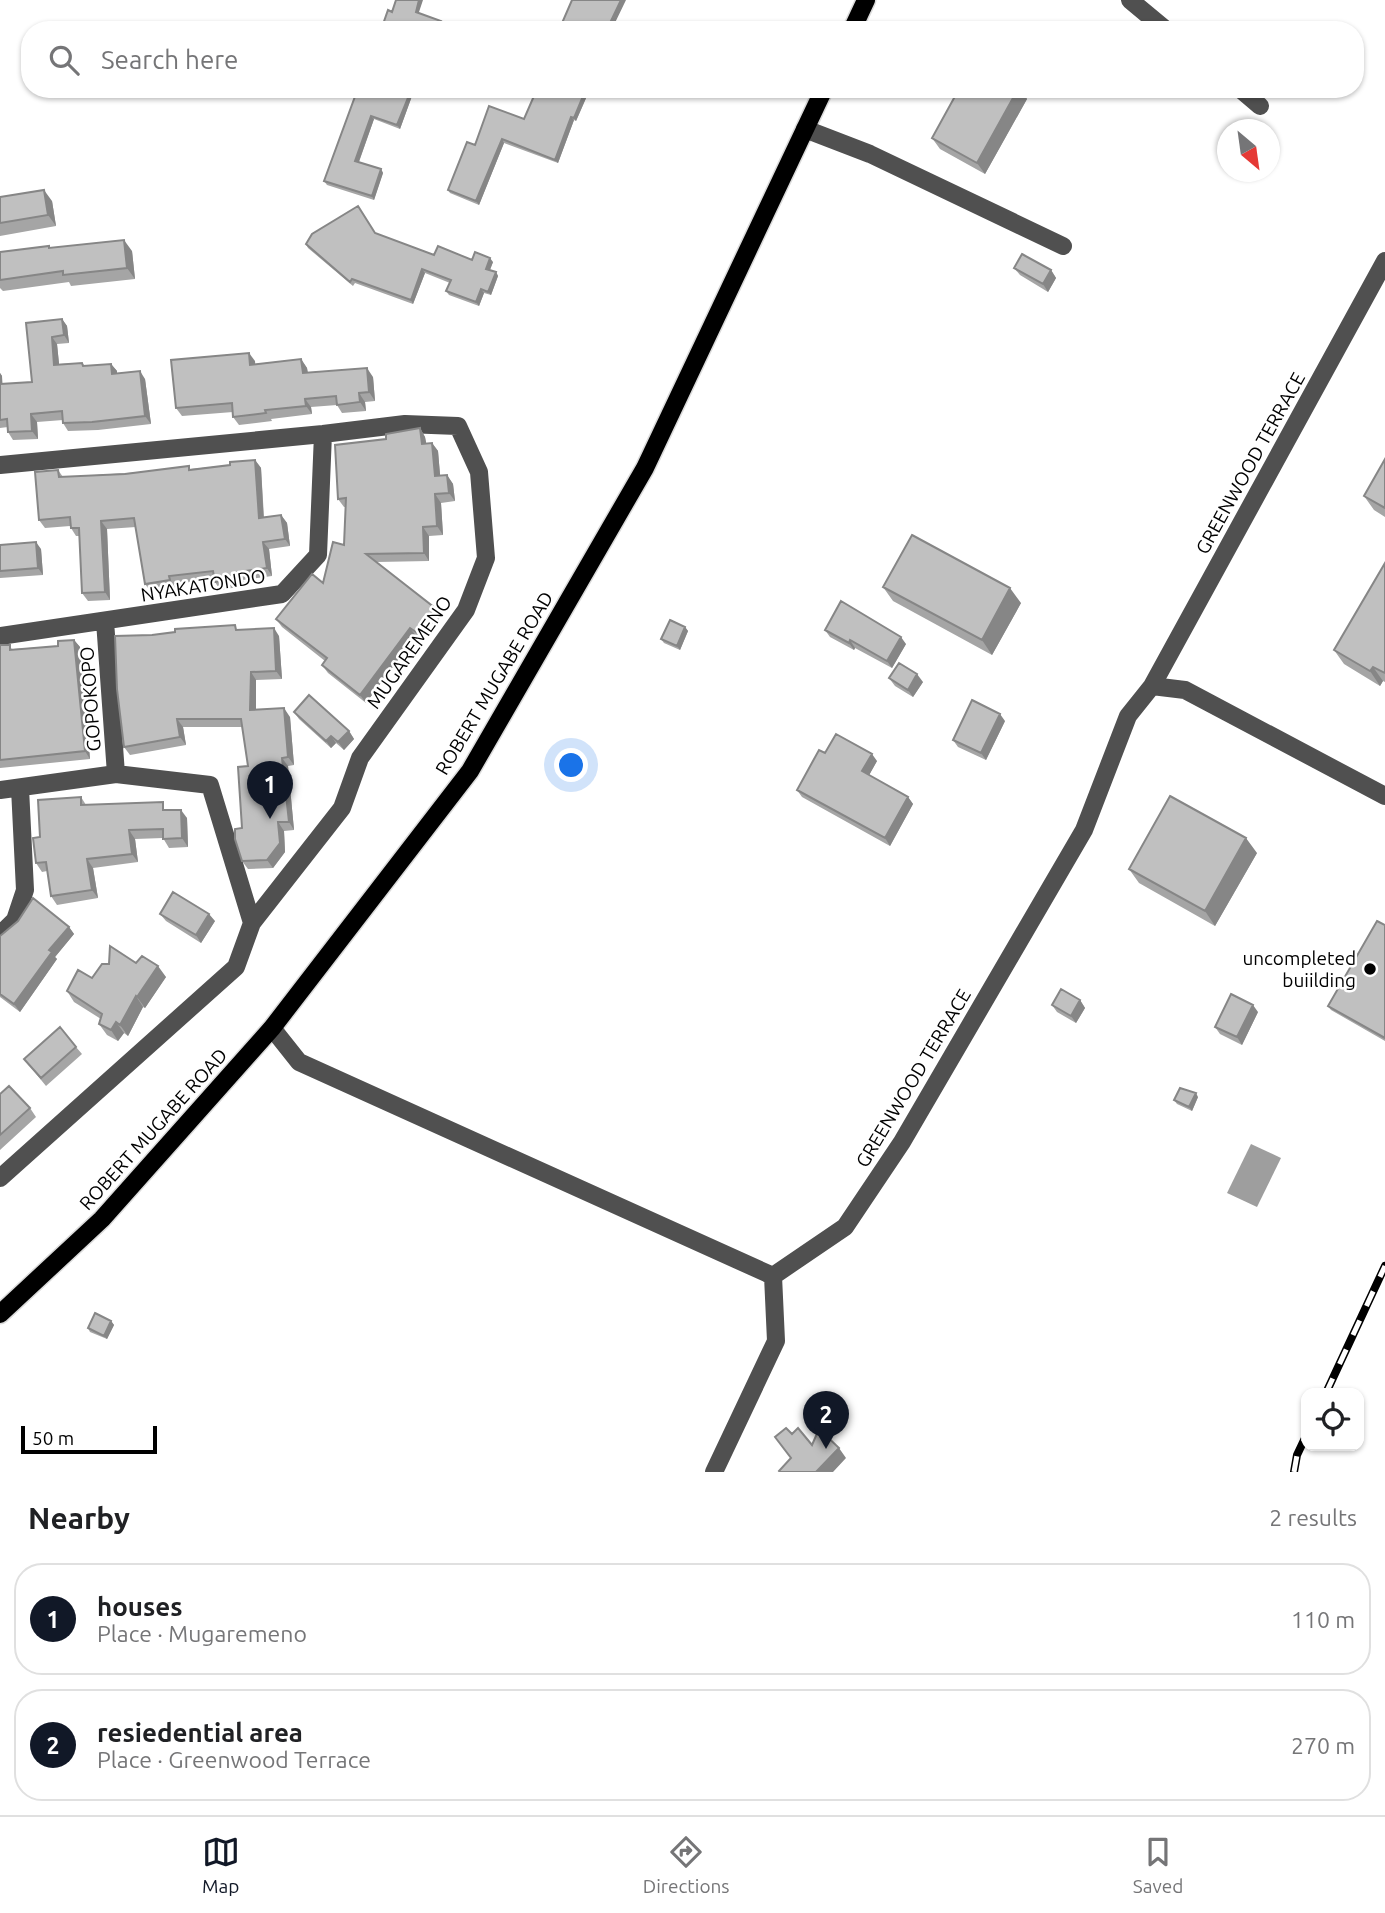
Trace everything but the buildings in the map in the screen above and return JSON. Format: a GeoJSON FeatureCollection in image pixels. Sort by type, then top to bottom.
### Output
{"type":"FeatureCollection","features":[{"type":"Feature","properties":{"kind":"main road"},"geometry":{"type":"LineString","coordinates":[[856,21],[866,0]]}},
{"type":"Feature","properties":{"kind":"main road","name":"ROBERT MUGABE ROAD"},"geometry":{"type":"LineString","coordinates":[[0,1314],[102,1219],[272,1028],[477,759],[645,468],[820,98]]}},
{"type":"Feature","properties":{"kind":"street"},"geometry":{"type":"LineString","coordinates":[[1130,0],[1155,21]]}},
{"type":"Feature","properties":{"kind":"street"},"geometry":{"type":"LineString","coordinates":[[1251,98],[1260,106]]}},
{"type":"Feature","properties":{"kind":"street"},"geometry":{"type":"LineString","coordinates":[[805,129],[870,154],[1063,246]]}},
{"type":"Feature","properties":{"kind":"street","name":"GREENWOOD TERRACE"},"geometry":{"type":"LineString","coordinates":[[773,1276],[845,1227],[902,1142],[1083,830],[1128,716],[1152,687],[1385,261]]}},
{"type":"Feature","properties":{"kind":"street","name":"MUGAREMENO"},"geometry":{"type":"LineString","coordinates":[[0,465],[405,424],[458,426],[479,471],[486,558],[466,610],[360,758],[342,808],[252,923],[236,967],[0,1178]]}},
{"type":"Feature","properties":{"kind":"street","name":"NYAKATONDO"},"geometry":{"type":"LineString","coordinates":[[0,636],[282,594],[318,555],[323,434]]}},
{"type":"Feature","properties":{"kind":"street","name":"GOPOKOPO"},"geometry":{"type":"LineString","coordinates":[[105,621],[116,774]]}},
{"type":"Feature","properties":{"kind":"street"},"geometry":{"type":"LineString","coordinates":[[1152,687],[1185,690],[1385,796]]}},
{"type":"Feature","properties":{"kind":"street"},"geometry":{"type":"LineString","coordinates":[[0,790],[116,774],[210,785],[252,923]]}},
{"type":"Feature","properties":{"kind":"street"},"geometry":{"type":"LineString","coordinates":[[0,935],[15,920],[25,890],[20,788]]}},
{"type":"Feature","properties":{"kind":"street"},"geometry":{"type":"LineString","coordinates":[[272,1028],[299,1062],[773,1276],[776,1341],[714,1472]]}},
{"type":"Feature","properties":{"kind":"shaded area"},"geometry":{"type":"Polygon","coordinates":[[[1251,1144],[1281,1158],[1257,1207],[1227,1193],[1251,1144]]]}},
{"type":"Feature","properties":{"kind":"railway"},"geometry":{"type":"LineString","coordinates":[[1328,1388],[1385,1266]]}},
{"type":"Feature","properties":{"kind":"railway"},"geometry":{"type":"LineString","coordinates":[[1294,1472],[1301,1447]]}},
{"type":"Feature","properties":{"kind":"place","name":"houses"},"geometry":{"type":"Point","coordinates":[270,819]}},
{"type":"Feature","properties":{"kind":"place","name":"uncompleted buiilding"},"geometry":{"type":"Point","coordinates":[1370,969]}},
{"type":"Feature","properties":{"kind":"place","name":"resiedential area"},"geometry":{"type":"Point","coordinates":[826,1449]}}]}
